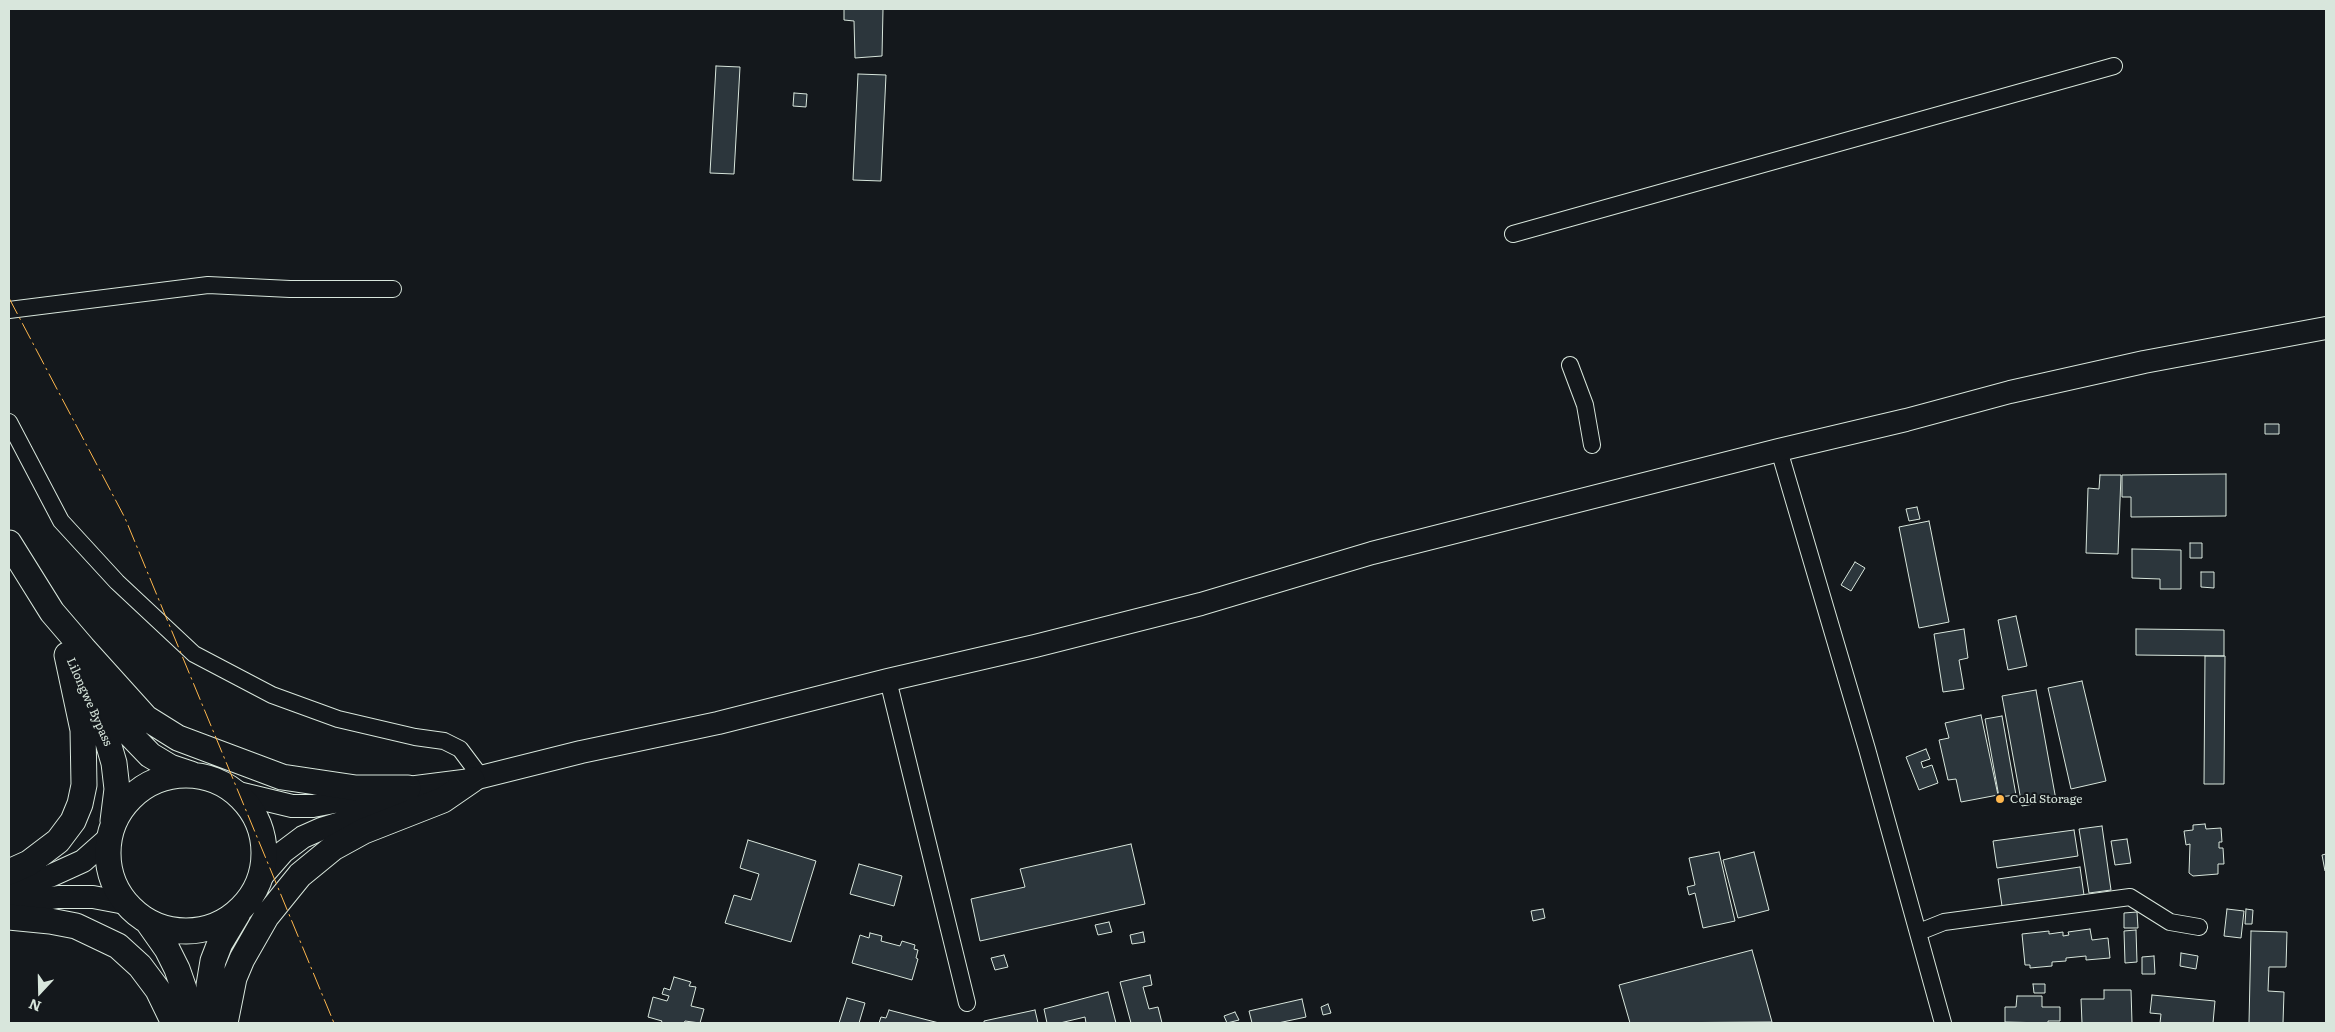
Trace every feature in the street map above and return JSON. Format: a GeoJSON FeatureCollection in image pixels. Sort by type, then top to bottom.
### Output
{"type":"FeatureCollection","features":[{"type":"Feature","properties":{"kind":"main road"},"geometry":{"type":"LineString","coordinates":[[209,1023],[209,985],[213,961],[220,943],[238,913],[252,896],[262,876],[283,852],[303,837],[476,779],[581,752],[718,724],[888,680],[1035,646],[1201,604],[1372,553],[1906,420],[2010,392],[2135,364],[2326,328]]}},
{"type":"Feature","properties":{"kind":"main road","name":"Lilongwe Bypass"},"geometry":{"type":"LineString","coordinates":[[9,543],[122,726],[150,755],[170,767],[198,776]]}},
{"type":"Feature","properties":{"kind":"main road"},"geometry":{"type":"LineString","coordinates":[[74,651],[146,718],[178,738],[282,777],[356,788],[408,788]]}},
{"type":"Feature","properties":{"kind":"main road"},"geometry":{"type":"LineString","coordinates":[[9,872],[28,863],[58,841],[74,821],[80,804],[84,785],[83,730],[74,651]]}},
{"type":"Feature","properties":{"kind":"main road","name":"Lilongwe Bypass"},"geometry":{"type":"LineString","coordinates":[[74,651],[114,763],[117,789],[111,831]]}},
{"type":"Feature","properties":{"kind":"main road"},"geometry":{"type":"LineString","coordinates":[[9,888],[50,876],[83,860],[111,831],[122,809],[133,795],[147,785],[163,778],[180,775],[198,776],[210,779],[234,792],[292,806],[313,806],[408,788],[476,779]]}},
{"type":"Feature","properties":{"kind":"main road"},"geometry":{"type":"LineString","coordinates":[[225,1023],[234,978],[242,959],[266,917],[300,875],[333,848],[364,831],[442,800],[476,779]]}},
{"type":"Feature","properties":{"kind":"main road"},"geometry":{"type":"LineString","coordinates":[[234,792],[250,808],[261,829],[264,852],[262,876]]}},
{"type":"Feature","properties":{"kind":"main road"},"geometry":{"type":"LineString","coordinates":[[111,831],[108,865],[112,879],[125,903],[148,922],[167,949],[184,989],[192,1023]]}},
{"type":"Feature","properties":{"kind":"main road"},"geometry":{"type":"LineString","coordinates":[[9,904],[58,897],[93,897],[125,903]]}},
{"type":"Feature","properties":{"kind":"main road"},"geometry":{"type":"LineString","coordinates":[[148,922],[170,930],[194,931],[218,926],[238,913]]}},
{"type":"Feature","properties":{"kind":"main road"},"geometry":{"type":"LineString","coordinates":[[9,917],[34,918],[76,926],[118,946],[140,966],[158,990],[174,1023]]}},
{"type":"Feature","properties":{"kind":"street"},"geometry":{"type":"LineString","coordinates":[[1513,234],[2114,66]]}},
{"type":"Feature","properties":{"kind":"street"},"geometry":{"type":"LineString","coordinates":[[9,310],[208,285],[290,289],[393,289]]}},
{"type":"Feature","properties":{"kind":"street"},"geometry":{"type":"LineString","coordinates":[[1570,365],[1585,405],[1592,445]]}},
{"type":"Feature","properties":{"kind":"street"},"geometry":{"type":"LineString","coordinates":[[9,422],[61,521],[117,582],[194,654],[272,695],[338,719],[415,738],[444,741],[460,749],[476,779]]}},
{"type":"Feature","properties":{"kind":"street"},"geometry":{"type":"LineString","coordinates":[[1780,450],[1919,932],[1943,1023]]}},
{"type":"Feature","properties":{"kind":"street"},"geometry":{"type":"LineString","coordinates":[[888,680],[967,1003]]}},
{"type":"Feature","properties":{"kind":"street"},"geometry":{"type":"LineString","coordinates":[[1919,932],[1944,922],[2130,897],[2170,922],[2199,927]]}},
{"type":"Feature","properties":{"kind":"building"},"geometry":{"type":"Polygon","coordinates":[[[844,9],[883,9],[882,56],[855,58],[854,21],[844,20],[844,9]]]}},
{"type":"Feature","properties":{"kind":"building"},"geometry":{"type":"Polygon","coordinates":[[[716,66],[740,67],[734,174],[710,173],[716,66]]]}},
{"type":"Feature","properties":{"kind":"building"},"geometry":{"type":"Polygon","coordinates":[[[858,74],[886,75],[881,181],[853,180],[858,74]]]}},
{"type":"Feature","properties":{"kind":"building"},"geometry":{"type":"Polygon","coordinates":[[[794,93],[807,94],[806,107],[793,106],[794,93]]]}},
{"type":"Feature","properties":{"kind":"building"},"geometry":{"type":"Polygon","coordinates":[[[2265,424],[2279,424],[2279,434],[2265,434],[2265,424]]]}},
{"type":"Feature","properties":{"kind":"building"},"geometry":{"type":"Polygon","coordinates":[[[2226,474],[2226,516],[2131,517],[2131,497],[2122,497],[2122,475],[2226,474]]]}},
{"type":"Feature","properties":{"kind":"building"},"geometry":{"type":"Polygon","coordinates":[[[2100,475],[2121,475],[2118,554],[2086,553],[2088,488],[2099,489],[2100,475]]]}},
{"type":"Feature","properties":{"kind":"building"},"geometry":{"type":"Polygon","coordinates":[[[1917,507],[1920,519],[1909,521],[1906,509],[1917,507]]]}},
{"type":"Feature","properties":{"kind":"building"},"geometry":{"type":"Polygon","coordinates":[[[1929,521],[1949,622],[1919,628],[1899,527],[1929,521]]]}},
{"type":"Feature","properties":{"kind":"building"},"geometry":{"type":"Polygon","coordinates":[[[2190,543],[2202,543],[2202,558],[2190,558],[2190,543]]]}},
{"type":"Feature","properties":{"kind":"building"},"geometry":{"type":"Polygon","coordinates":[[[2132,549],[2181,550],[2181,589],[2160,589],[2160,579],[2132,578],[2132,549]]]}},
{"type":"Feature","properties":{"kind":"building"},"geometry":{"type":"Polygon","coordinates":[[[1855,562],[1865,568],[1851,591],[1841,585],[1855,562]]]}},
{"type":"Feature","properties":{"kind":"building"},"geometry":{"type":"Polygon","coordinates":[[[2201,572],[2214,572],[2214,588],[2201,587],[2201,572]]]}},
{"type":"Feature","properties":{"kind":"building"},"geometry":{"type":"Polygon","coordinates":[[[2016,616],[2027,666],[2008,670],[1998,620],[2016,616]]]}},
{"type":"Feature","properties":{"kind":"building"},"geometry":{"type":"Polygon","coordinates":[[[1964,629],[1968,658],[1959,660],[1964,689],[1943,692],[1934,634],[1964,629]]]}},
{"type":"Feature","properties":{"kind":"building"},"geometry":{"type":"Polygon","coordinates":[[[2136,629],[2224,630],[2224,656],[2136,655],[2136,629]]]}},
{"type":"Feature","properties":{"kind":"building"},"geometry":{"type":"Polygon","coordinates":[[[2205,656],[2225,656],[2224,784],[2204,784],[2205,656]]]}},
{"type":"Feature","properties":{"kind":"building"},"geometry":{"type":"Polygon","coordinates":[[[2082,681],[2106,781],[2071,789],[2048,688],[2082,681]]]}},
{"type":"Feature","properties":{"kind":"building"},"geometry":{"type":"Polygon","coordinates":[[[2036,690],[2056,800],[2022,806],[2002,696],[2036,690]]]}},
{"type":"Feature","properties":{"kind":"building"},"geometry":{"type":"Polygon","coordinates":[[[1981,715],[1998,795],[1961,802],[1956,779],[1948,780],[1939,740],[1949,738],[1945,723],[1981,715]]]}},
{"type":"Feature","properties":{"kind":"building"},"geometry":{"type":"Polygon","coordinates":[[[2002,716],[2016,795],[1999,797],[1985,719],[2002,716]]]}},
{"type":"Feature","properties":{"kind":"building"},"geometry":{"type":"Polygon","coordinates":[[[1926,749],[1930,759],[1921,762],[1923,768],[1932,765],[1938,783],[1919,790],[1906,757],[1926,749]]]}},
{"type":"Feature","properties":{"kind":"building"},"geometry":{"type":"Polygon","coordinates":[[[2205,824],[2206,829],[2221,828],[2222,842],[2219,842],[2219,848],[2223,848],[2224,864],[2218,864],[2218,874],[2193,876],[2189,873],[2190,844],[2186,845],[2184,831],[2193,830],[2193,825],[2205,824]]]}},
{"type":"Feature","properties":{"kind":"building"},"geometry":{"type":"Polygon","coordinates":[[[2102,826],[2111,890],[2089,893],[2079,829],[2102,826]]]}},
{"type":"Feature","properties":{"kind":"building"},"geometry":{"type":"Polygon","coordinates":[[[2074,830],[2078,856],[1997,868],[1993,841],[2074,830]]]}},
{"type":"Feature","properties":{"kind":"building"},"geometry":{"type":"Polygon","coordinates":[[[2127,839],[2131,863],[2115,865],[2111,841],[2127,839]]]}},
{"type":"Feature","properties":{"kind":"building"},"geometry":{"type":"Polygon","coordinates":[[[748,840],[816,861],[791,942],[725,923],[734,895],[751,900],[759,874],[740,868],[748,840]]]}},
{"type":"Feature","properties":{"kind":"building"},"geometry":{"type":"Polygon","coordinates":[[[1131,844],[1145,904],[980,941],[971,899],[1025,887],[1020,869],[1131,844]]]}},
{"type":"Feature","properties":{"kind":"building"},"geometry":{"type":"Polygon","coordinates":[[[1719,852],[1735,921],[1703,928],[1695,893],[1689,895],[1687,887],[1695,885],[1689,858],[1719,852]]]}},
{"type":"Feature","properties":{"kind":"building"},"geometry":{"type":"Polygon","coordinates":[[[1754,852],[1769,910],[1738,918],[1723,860],[1754,852]]]}},
{"type":"Feature","properties":{"kind":"building"},"geometry":{"type":"Polygon","coordinates":[[[2326,854],[2326,871],[2325,871],[2322,855],[2326,854]]]}},
{"type":"Feature","properties":{"kind":"building"},"geometry":{"type":"Polygon","coordinates":[[[859,864],[902,876],[894,906],[850,894],[859,864]]]}},
{"type":"Feature","properties":{"kind":"building"},"geometry":{"type":"Polygon","coordinates":[[[2080,867],[2084,895],[2002,906],[1998,879],[2080,867]]]}},
{"type":"Feature","properties":{"kind":"building"},"geometry":{"type":"Polygon","coordinates":[[[1543,909],[1545,918],[1533,921],[1531,911],[1543,909]]]}},
{"type":"Feature","properties":{"kind":"building"},"geometry":{"type":"Polygon","coordinates":[[[2227,909],[2244,911],[2241,938],[2224,936],[2227,909]]]}},
{"type":"Feature","properties":{"kind":"building"},"geometry":{"type":"Polygon","coordinates":[[[2246,909],[2253,910],[2252,924],[2245,924],[2246,909]]]}},
{"type":"Feature","properties":{"kind":"building"},"geometry":{"type":"Polygon","coordinates":[[[2137,912],[2138,928],[2124,928],[2124,913],[2137,912]]]}},
{"type":"Feature","properties":{"kind":"building"},"geometry":{"type":"Polygon","coordinates":[[[1109,922],[1112,932],[1098,935],[1095,925],[1109,922]]]}},
{"type":"Feature","properties":{"kind":"building"},"geometry":{"type":"Polygon","coordinates":[[[2090,929],[2092,940],[2108,938],[2110,958],[2086,960],[2086,956],[2066,958],[2066,961],[2052,962],[2052,966],[2030,968],[2030,965],[2025,965],[2022,934],[2049,931],[2049,934],[2063,932],[2063,936],[2069,935],[2068,932],[2090,929]]]}},
{"type":"Feature","properties":{"kind":"building"},"geometry":{"type":"Polygon","coordinates":[[[2136,930],[2137,962],[2125,963],[2124,931],[2136,930]]]}},
{"type":"Feature","properties":{"kind":"building"},"geometry":{"type":"Polygon","coordinates":[[[2251,931],[2287,932],[2286,967],[2269,967],[2268,991],[2284,992],[2283,1023],[2249,1023],[2251,931]]]}},
{"type":"Feature","properties":{"kind":"building"},"geometry":{"type":"Polygon","coordinates":[[[1143,932],[1145,942],[1132,944],[1130,935],[1143,932]]]}},
{"type":"Feature","properties":{"kind":"building"},"geometry":{"type":"Polygon","coordinates":[[[870,933],[882,936],[881,941],[900,946],[902,941],[915,945],[914,949],[918,950],[916,958],[918,959],[912,980],[852,963],[860,935],[869,938],[870,933]]]}},
{"type":"Feature","properties":{"kind":"building"},"geometry":{"type":"Polygon","coordinates":[[[1752,950],[1772,1022],[1630,1023],[1619,985],[1752,950]]]}},
{"type":"Feature","properties":{"kind":"building"},"geometry":{"type":"Polygon","coordinates":[[[2181,953],[2198,956],[2196,969],[2180,966],[2181,953]]]}},
{"type":"Feature","properties":{"kind":"building"},"geometry":{"type":"Polygon","coordinates":[[[1004,955],[1008,967],[995,970],[991,958],[1004,955]]]}},
{"type":"Feature","properties":{"kind":"building"},"geometry":{"type":"Polygon","coordinates":[[[2154,956],[2155,974],[2142,974],[2142,957],[2154,956]]]}},
{"type":"Feature","properties":{"kind":"building"},"geometry":{"type":"Polygon","coordinates":[[[1150,975],[1152,985],[1143,987],[1149,1009],[1158,1007],[1162,1023],[1131,1023],[1120,982],[1150,975]]]}},
{"type":"Feature","properties":{"kind":"building"},"geometry":{"type":"Polygon","coordinates":[[[674,977],[691,982],[689,986],[696,987],[691,1006],[704,1009],[700,1023],[685,1021],[684,1023],[661,1023],[662,1021],[648,1017],[653,997],[667,1001],[669,996],[662,994],[664,988],[670,990],[674,977]]]}},
{"type":"Feature","properties":{"kind":"building"},"geometry":{"type":"Polygon","coordinates":[[[2033,984],[2045,984],[2045,993],[2034,993],[2033,984]]]}},
{"type":"Feature","properties":{"kind":"building"},"geometry":{"type":"Polygon","coordinates":[[[2104,990],[2131,990],[2132,1023],[2082,1023],[2081,999],[2104,999],[2104,990]]]}},
{"type":"Feature","properties":{"kind":"building"},"geometry":{"type":"Polygon","coordinates":[[[1108,992],[1116,1023],[1086,1023],[1085,1017],[1060,1023],[1047,1023],[1044,1009],[1108,992]]]}},
{"type":"Feature","properties":{"kind":"building"},"geometry":{"type":"Polygon","coordinates":[[[2152,995],[2215,1001],[2213,1023],[2160,1023],[2161,1014],[2150,1013],[2152,995]]]}},
{"type":"Feature","properties":{"kind":"building"},"geometry":{"type":"Polygon","coordinates":[[[2017,996],[2042,996],[2042,1007],[2060,1007],[2060,1021],[2048,1021],[2048,1023],[2005,1022],[2005,1007],[2016,1007],[2017,996]]]}},
{"type":"Feature","properties":{"kind":"building"},"geometry":{"type":"Polygon","coordinates":[[[847,998],[865,1003],[859,1023],[839,1023],[847,998]]]}},
{"type":"Feature","properties":{"kind":"building"},"geometry":{"type":"Polygon","coordinates":[[[1302,999],[1306,1017],[1278,1023],[1252,1023],[1249,1011],[1302,999]]]}},
{"type":"Feature","properties":{"kind":"building"},"geometry":{"type":"Polygon","coordinates":[[[1328,1004],[1331,1013],[1323,1015],[1321,1007],[1328,1004]]]}},
{"type":"Feature","properties":{"kind":"building"},"geometry":{"type":"Polygon","coordinates":[[[889,1010],[939,1023],[879,1023],[881,1017],[886,1018],[889,1010]]]}},
{"type":"Feature","properties":{"kind":"building"},"geometry":{"type":"Polygon","coordinates":[[[1035,1010],[1038,1023],[984,1023],[984,1021],[1035,1010]]]}},
{"type":"Feature","properties":{"kind":"building"},"geometry":{"type":"Polygon","coordinates":[[[1235,1012],[1239,1020],[1227,1023],[1224,1016],[1235,1012]]]}},
{"type":"Feature","properties":{"kind":"power"},"geometry":{"type":"LineString","coordinates":[[9,298],[125,518],[334,1023]]}},
{"type":"Feature","properties":{"kind":"place","name":"Cold Storage"},"geometry":{"type":"Point","coordinates":[2000,799]}}]}
